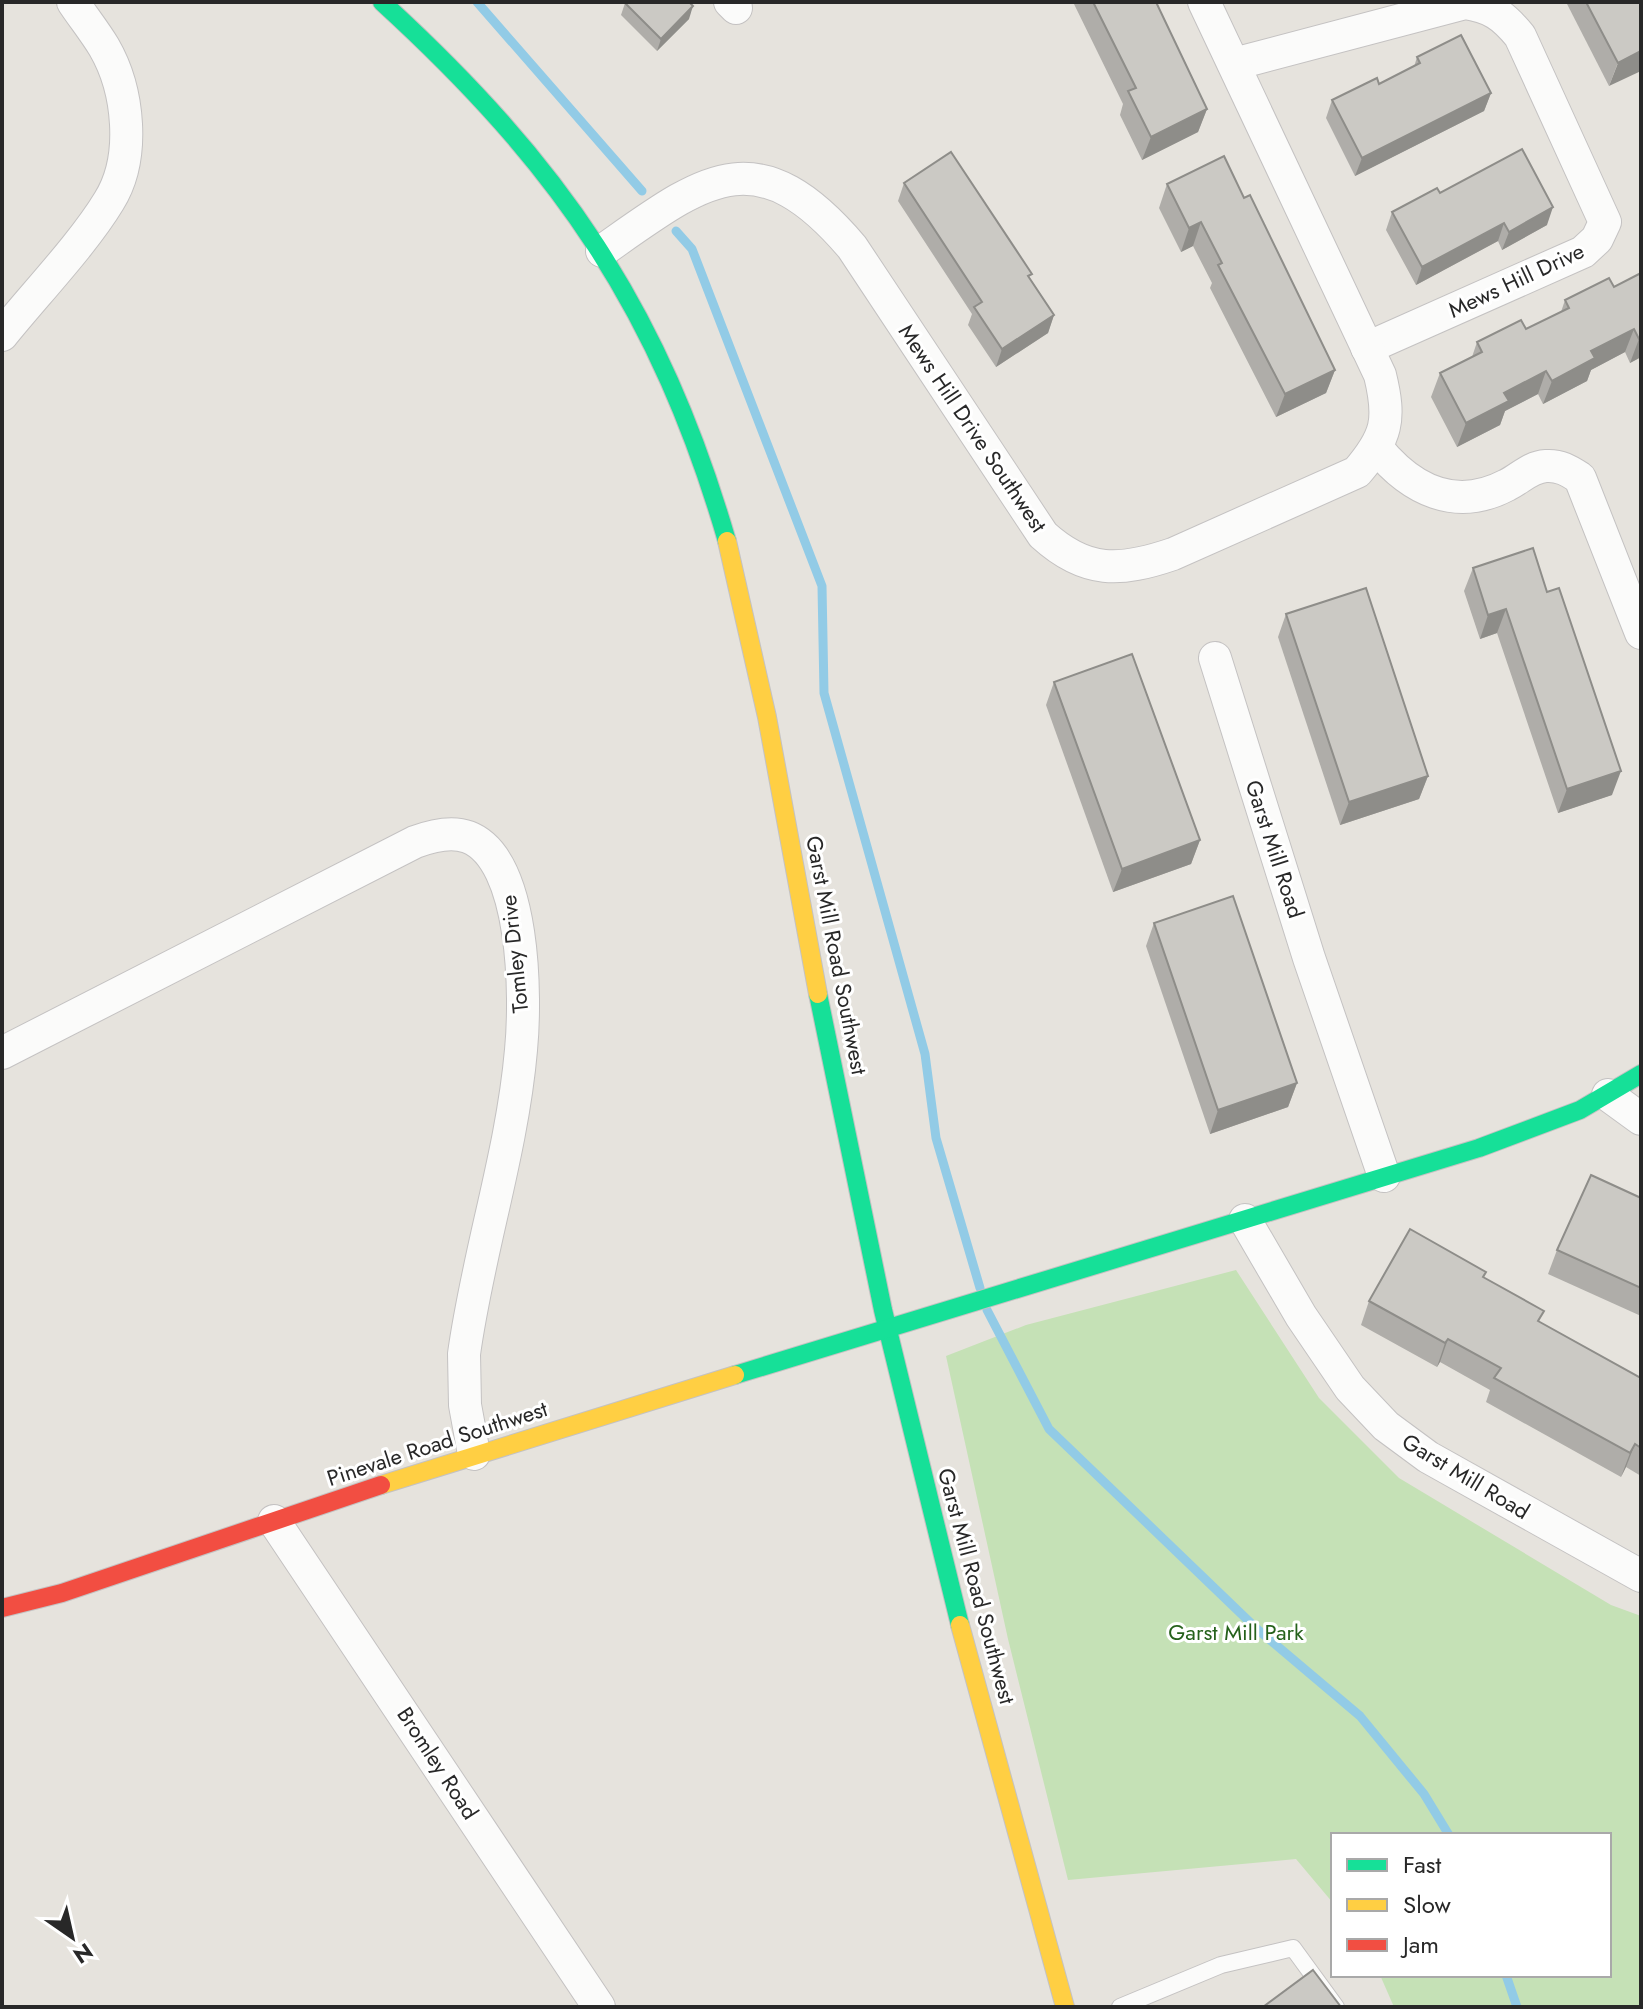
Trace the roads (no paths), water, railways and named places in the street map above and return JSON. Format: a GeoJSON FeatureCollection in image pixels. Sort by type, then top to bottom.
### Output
{"type":"FeatureCollection","features":[{"type":"Feature","properties":{"kind":"street"},"geometry":{"type":"LineString","coordinates":[[2,335],[110,200],[122,170],[126,138],[121,90],[105,49],[73,2]]}},
{"type":"Feature","properties":{"kind":"street","name":"Garst Mill Road Southwest"},"geometry":{"type":"LineString","coordinates":[[382,2],[497,115],[560,191],[602,251],[646,328],[684,408],[723,527],[754,648],[861,1209],[888,1326],[1025,1868],[1065,2007]]}},
{"type":"Feature","properties":{"kind":"street"},"geometry":{"type":"LineString","coordinates":[[1204,2],[1380,375],[1387,405],[1387,421],[1377,448],[1395,470],[1417,487],[1449,498],[1487,494],[1534,468],[1548,465],[1573,473],[1580,478],[1641,633]]}},
{"type":"Feature","properties":{"kind":"street","name":"Mews Hill Drive"},"geometry":{"type":"LineString","coordinates":[[1234,64],[1465,3],[1486,6],[1504,16],[1520,36],[1605,222],[1597,239],[1583,252],[1367,348]]}},
{"type":"Feature","properties":{"kind":"street","name":"Mews Hill Drive Southwest"},"geometry":{"type":"LineString","coordinates":[[602,251],[683,194],[712,183],[758,181],[796,194],[827,218],[852,247],[1043,535],[1062,553],[1087,564],[1110,567],[1145,563],[1173,554],[1357,472],[1377,448]]}},
{"type":"Feature","properties":{"kind":"street","name":"Garst Mill Road"},"geometry":{"type":"LineString","coordinates":[[1215,658],[1309,958],[1384,1176]]}},
{"type":"Feature","properties":{"kind":"street","name":"Tomley Drive"},"geometry":{"type":"LineString","coordinates":[[2,1053],[415,842],[456,834],[470,837],[489,851],[504,873],[515,920],[522,985],[521,1050],[464,1354],[465,1405],[474,1454]]}},
{"type":"Feature","properties":{"kind":"street"},"geometry":{"type":"LineString","coordinates":[[888,1326],[1479,1148],[1580,1110],[1641,1074]]}},
{"type":"Feature","properties":{"kind":"street"},"geometry":{"type":"LineString","coordinates":[[1608,1095],[1641,1119]]}},
{"type":"Feature","properties":{"kind":"street","name":"Garst Mill Road"},"geometry":{"type":"LineString","coordinates":[[1245,1220],[1301,1316],[1350,1388],[1386,1426],[1428,1457],[1641,1576]]}},
{"type":"Feature","properties":{"kind":"street","name":"Pinevale Road Southwest"},"geometry":{"type":"LineString","coordinates":[[2,1608],[62,1593],[474,1454],[888,1326]]}},
{"type":"Feature","properties":{"kind":"street","name":"Bromley Road"},"geometry":{"type":"LineString","coordinates":[[274,1521],[599,2007]]}},
{"type":"Feature","properties":{"kind":"lane"},"geometry":{"type":"LineString","coordinates":[[1120,2007],[1158,2000],[1221,1965],[1293,1948],[1336,2007]]}},
{"type":"Feature","properties":{"kind":"waterway"},"geometry":{"type":"LineString","coordinates":[[477,2],[642,191]]}},
{"type":"Feature","properties":{"kind":"waterway"},"geometry":{"type":"LineString","coordinates":[[676,231],[692,249],[822,586],[824,693],[925,1054],[936,1138],[980,1288]]}},
{"type":"Feature","properties":{"kind":"waterway"},"geometry":{"type":"LineString","coordinates":[[987,1310],[1049,1429],[1257,1629],[1360,1716],[1424,1794],[1448,1833]]}},
{"type":"Feature","properties":{"kind":"waterway"},"geometry":{"type":"LineString","coordinates":[[1507,1977],[1517,2007]]}},
{"type":"Feature","properties":{"kind":"park label","name":"Garst Mill Park"},"geometry":{"type":"Point","coordinates":[1236,1632]}}]}
